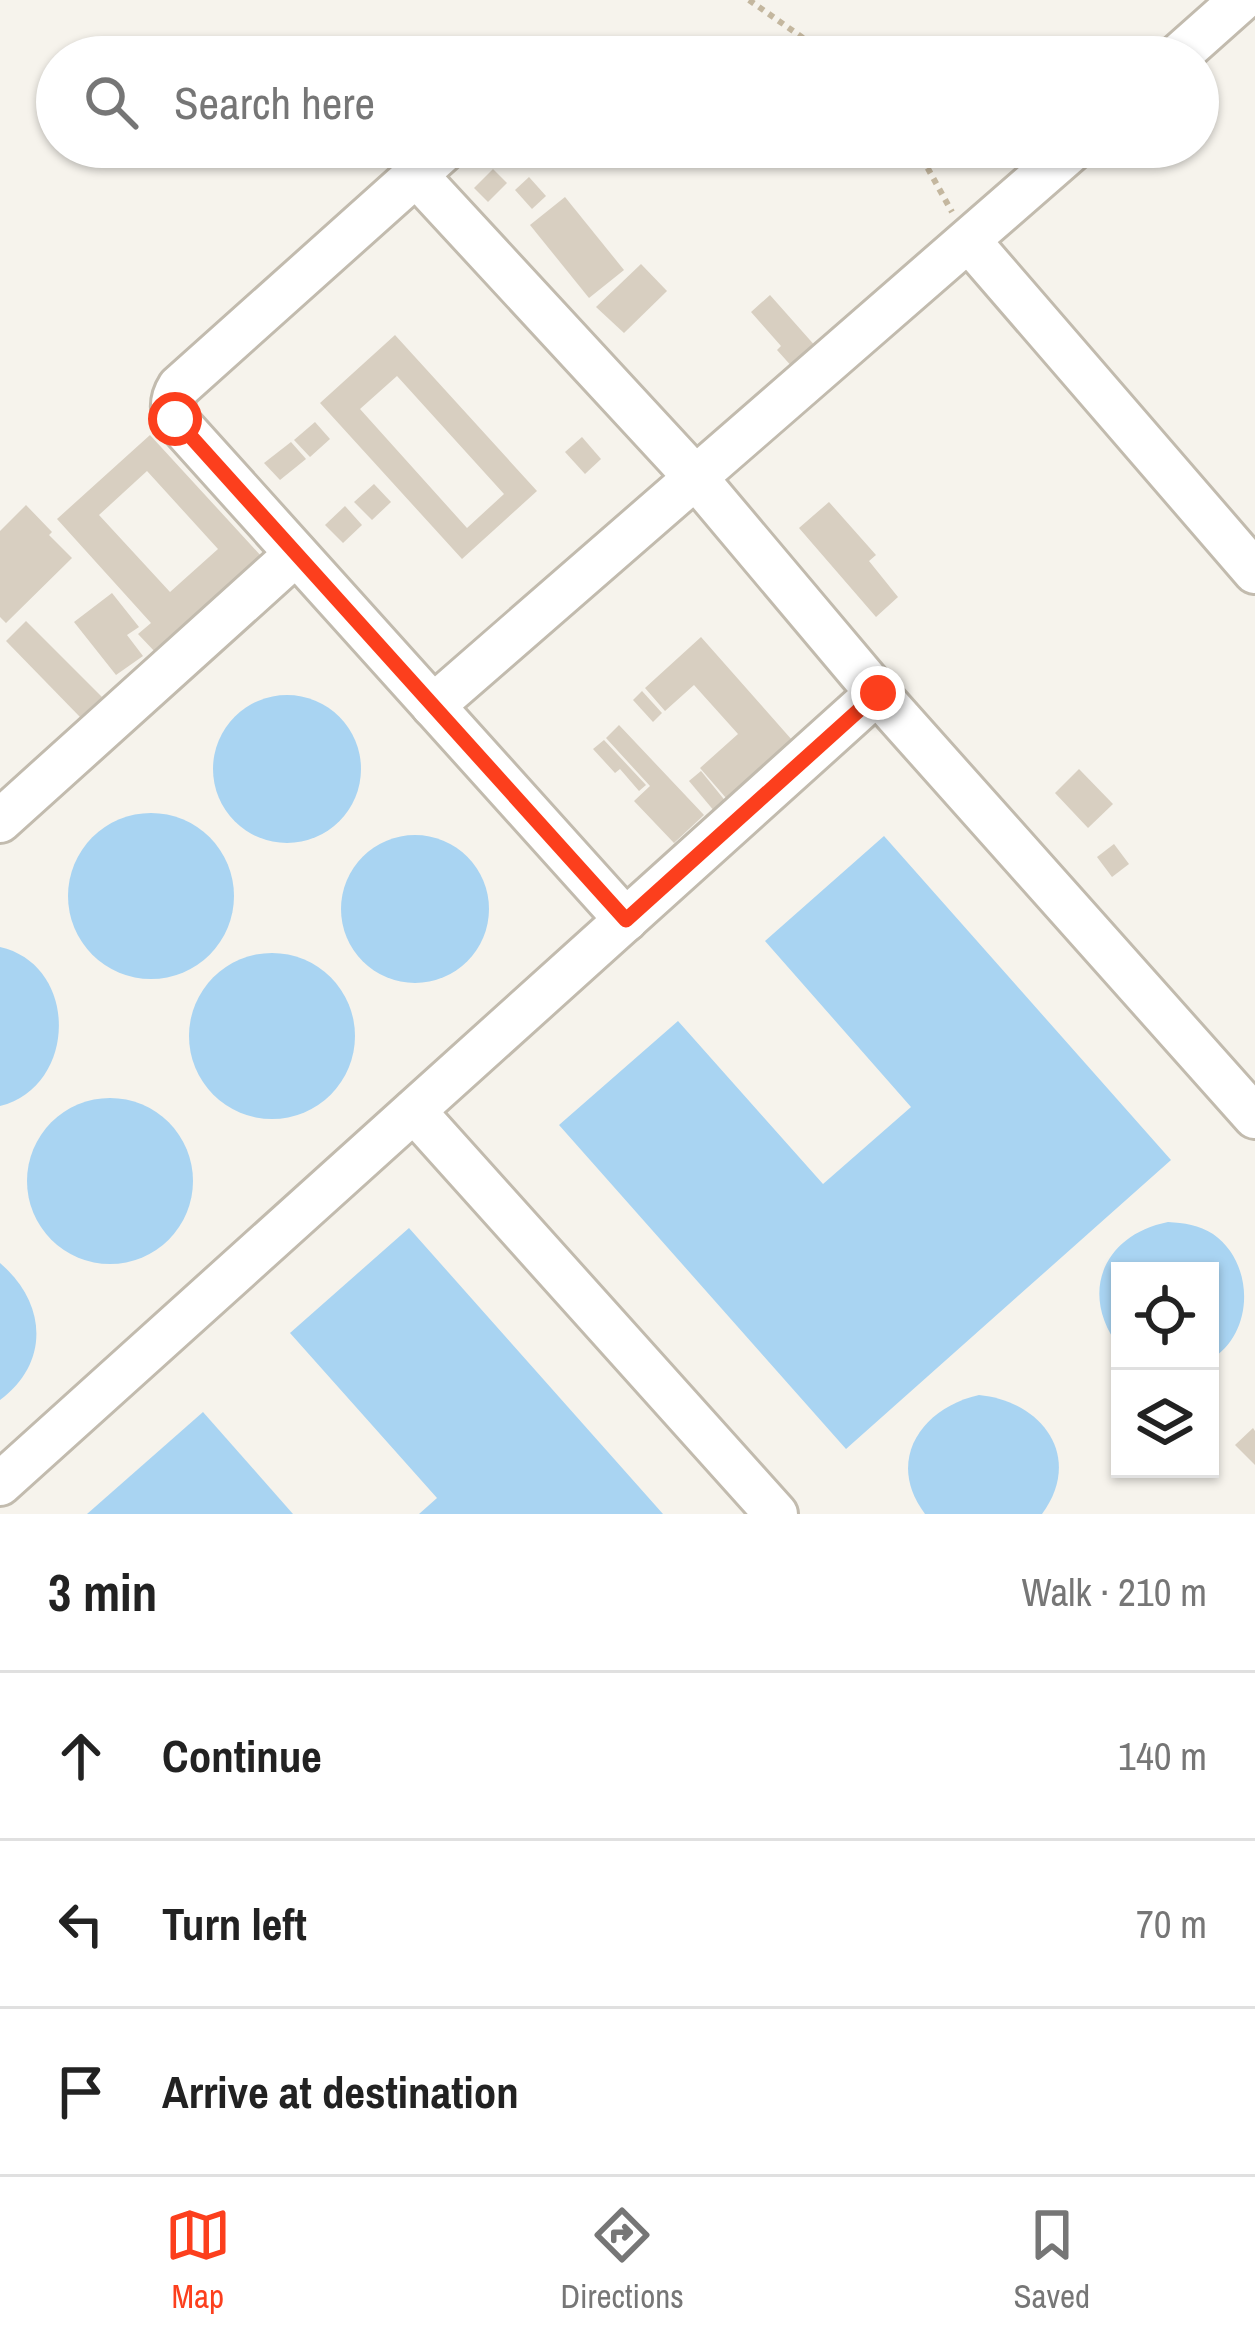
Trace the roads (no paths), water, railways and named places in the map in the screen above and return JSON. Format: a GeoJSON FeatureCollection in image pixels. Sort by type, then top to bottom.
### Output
{"type":"FeatureCollection","features":[{"type":"Feature","properties":{"kind":"street"},"geometry":{"type":"LineString","coordinates":[[1201,36],[1241,0]]}},
{"type":"Feature","properties":{"kind":"street"},"geometry":{"type":"LineString","coordinates":[[424,168],[179,388],[172,411],[626,920]]}},
{"type":"Feature","properties":{"kind":"street"},"geometry":{"type":"LineString","coordinates":[[438,168],[878,693],[1255,1117]]}},
{"type":"Feature","properties":{"kind":"street"},"geometry":{"type":"LineString","coordinates":[[433,706],[1052,168]]}},
{"type":"Feature","properties":{"kind":"street"},"geometry":{"type":"LineString","coordinates":[[969,242],[1255,572]]}},
{"type":"Feature","properties":{"kind":"street"},"geometry":{"type":"LineString","coordinates":[[0,821],[296,554]]}},
{"type":"Feature","properties":{"kind":"street"},"geometry":{"type":"LineString","coordinates":[[0,1484],[878,693]]}},
{"type":"Feature","properties":{"kind":"street"},"geometry":{"type":"LineString","coordinates":[[414,1111],[776,1514]]}},
{"type":"Feature","properties":{"kind":"water"},"geometry":{"type":"Polygon","coordinates":[[[287,695],[315,701],[339,717],[355,741],[361,769],[355,797],[339,821],[315,837],[287,843],[259,837],[235,821],[219,797],[213,769],[219,741],[235,717],[259,701],[287,695]]]}},
{"type":"Feature","properties":{"kind":"water"},"geometry":{"type":"Polygon","coordinates":[[[151,813],[183,819],[210,837],[228,864],[234,896],[228,928],[210,955],[183,973],[151,979],[119,973],[92,955],[74,928],[68,896],[74,864],[92,837],[119,819],[151,813]]]}},
{"type":"Feature","properties":{"kind":"water"},"geometry":{"type":"Polygon","coordinates":[[[415,835],[443,841],[467,857],[483,881],[489,909],[483,937],[467,961],[443,977],[415,983],[387,977],[363,961],[347,937],[341,909],[347,881],[363,857],[387,841],[415,835]]]}},
{"type":"Feature","properties":{"kind":"water"},"geometry":{"type":"Polygon","coordinates":[[[884,836],[1171,1160],[846,1449],[559,1125],[678,1021],[823,1184],[911,1107],[765,941],[884,836]]]}},
{"type":"Feature","properties":{"kind":"water"},"geometry":{"type":"Polygon","coordinates":[[[0,947],[26,958],[44,977],[55,1000],[59,1026],[55,1052],[44,1075],[26,1094],[0,1106],[0,947]]]}},
{"type":"Feature","properties":{"kind":"water"},"geometry":{"type":"Polygon","coordinates":[[[272,953],[304,959],[331,977],[349,1004],[355,1036],[349,1068],[331,1095],[304,1113],[272,1119],[240,1113],[213,1095],[195,1068],[189,1036],[195,1004],[213,977],[240,959],[272,953]]]}},
{"type":"Feature","properties":{"kind":"water"},"geometry":{"type":"Polygon","coordinates":[[[110,1098],[142,1104],[169,1122],[187,1149],[193,1181],[187,1213],[169,1240],[142,1258],[110,1264],[78,1258],[51,1240],[33,1213],[27,1181],[33,1149],[51,1122],[78,1104],[110,1098]]]}},
{"type":"Feature","properties":{"kind":"water"},"geometry":{"type":"Polygon","coordinates":[[[1168,1222],[1202,1228],[1227,1247],[1237,1262],[1244,1298],[1242,1316],[1219,1353],[1219,1262],[1111,1262],[1111,1334],[1107,1328],[1100,1288],[1104,1270],[1113,1253],[1146,1229],[1168,1222]]]}},
{"type":"Feature","properties":{"kind":"water"},"geometry":{"type":"Polygon","coordinates":[[[409,1228],[663,1514],[419,1514],[437,1498],[290,1333],[409,1228]]]}},
{"type":"Feature","properties":{"kind":"water"},"geometry":{"type":"Polygon","coordinates":[[[0,1263],[27,1296],[36,1332],[28,1368],[0,1400],[0,1263]]]}},
{"type":"Feature","properties":{"kind":"water"},"geometry":{"type":"Polygon","coordinates":[[[979,1395],[1021,1408],[1050,1435],[1059,1472],[1042,1514],[925,1514],[913,1494],[908,1475],[915,1440],[940,1412],[979,1395]]]}},
{"type":"Feature","properties":{"kind":"water"},"geometry":{"type":"Polygon","coordinates":[[[203,1412],[293,1514],[87,1514],[203,1412]]]}}]}
